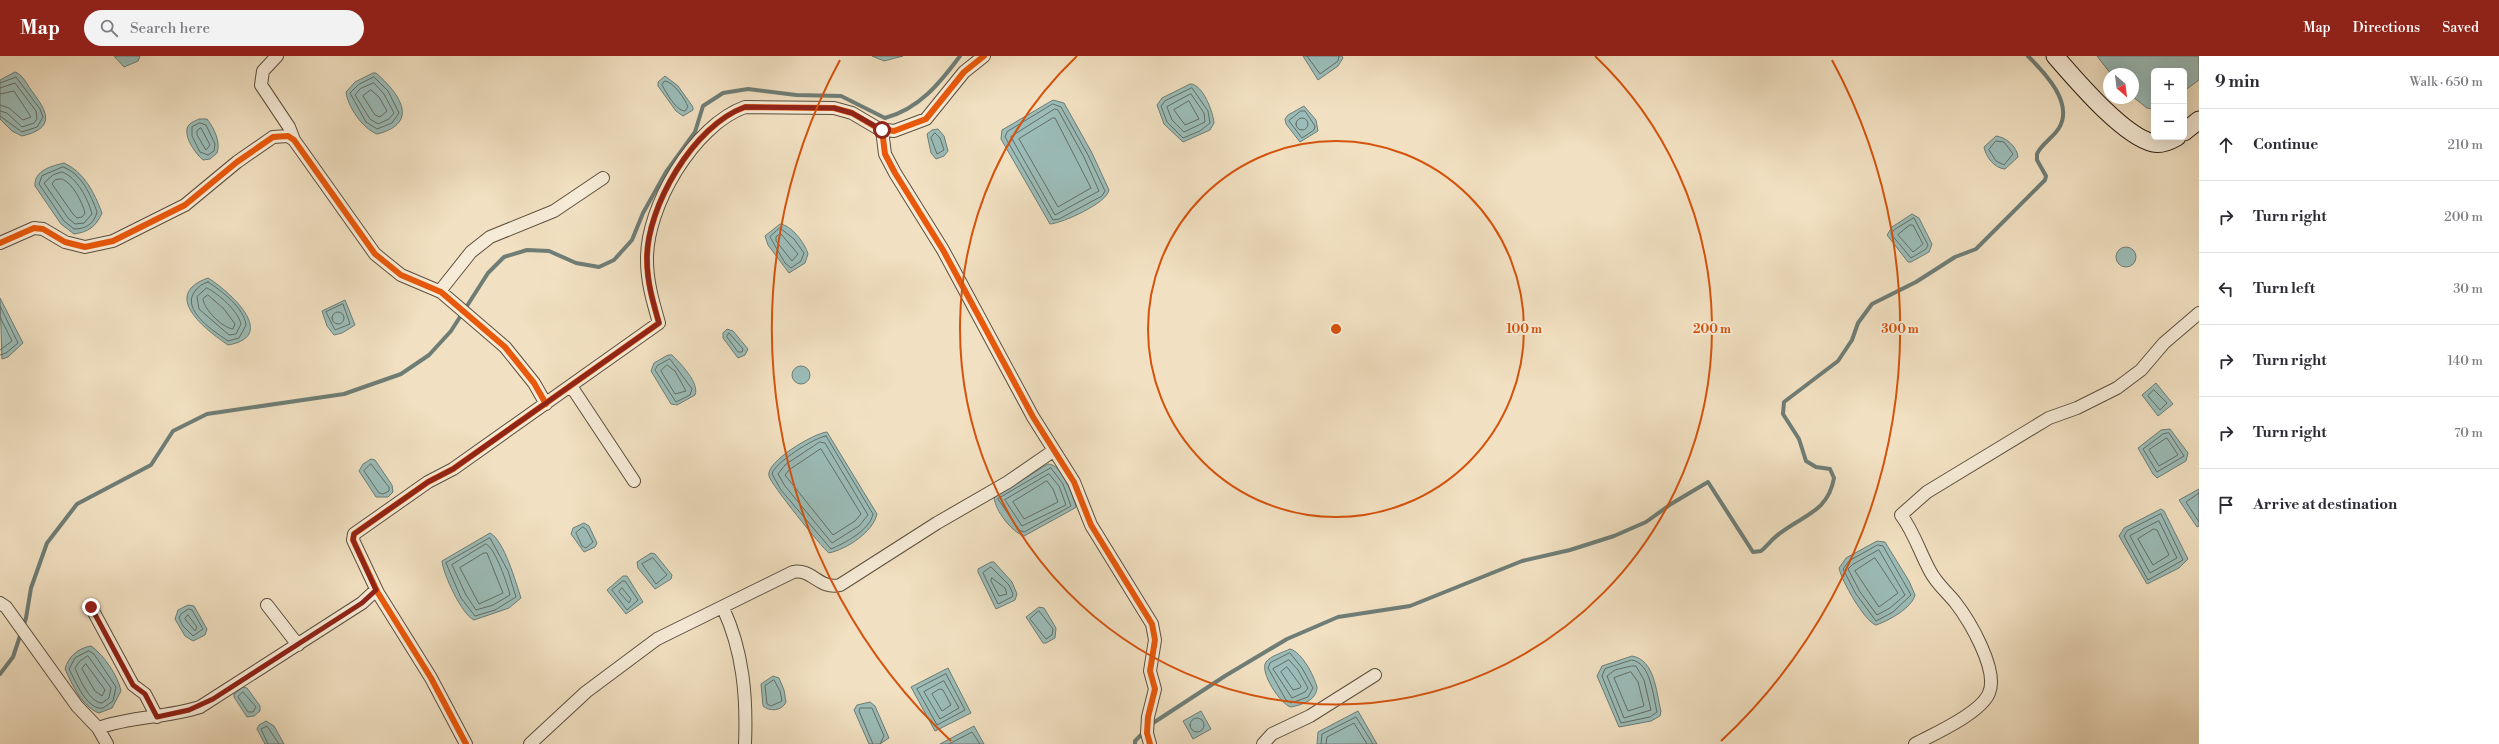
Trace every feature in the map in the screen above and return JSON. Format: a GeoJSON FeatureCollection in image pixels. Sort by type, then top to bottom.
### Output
{"type":"FeatureCollection","features":[{"type":"Feature","properties":{"kind":"main road"},"geometry":{"type":"LineString","coordinates":[[2055,56],[2128,132],[2155,143],[2163,143],[2170,140]]}},
{"type":"Feature","properties":{"kind":"main road"},"geometry":{"type":"LineString","coordinates":[[2187,130],[2199,120]]}},
{"type":"Feature","properties":{"kind":"street"},"geometry":{"type":"LineString","coordinates":[[276,56],[263,71],[261,84],[289,127],[294,140],[353,220],[375,254],[401,275],[440,291],[505,347],[534,383],[546,404]]}},
{"type":"Feature","properties":{"kind":"street"},"geometry":{"type":"LineString","coordinates":[[466,744],[431,678],[376,590],[353,540],[354,534],[546,404],[659,323],[649,288],[647,259],[650,230],[662,201],[680,167],[692,148],[713,126],[735,111],[745,107],[819,107],[846,111],[882,130],[894,131],[926,119],[964,72],[984,56]]}},
{"type":"Feature","properties":{"kind":"street"},"geometry":{"type":"LineString","coordinates":[[882,130],[885,154],[895,174],[942,250],[968,301],[1052,451],[1074,482],[1091,525],[1152,624],[1155,640],[1150,671],[1155,689],[1148,717],[1147,733],[1150,744]]}},
{"type":"Feature","properties":{"kind":"street"},"geometry":{"type":"LineString","coordinates":[[0,243],[34,228],[43,229],[65,242],[84,247],[114,241],[185,205],[237,162],[273,137],[288,136],[294,140]]}},
{"type":"Feature","properties":{"kind":"street"},"geometry":{"type":"LineString","coordinates":[[440,291],[471,252],[490,238],[554,211],[603,178]]}},
{"type":"Feature","properties":{"kind":"street"},"geometry":{"type":"LineString","coordinates":[[1915,744],[1948,726],[1984,702],[1990,692],[1990,679],[1986,660],[1969,624],[1930,572],[1908,524],[1901,515],[1927,492],[2049,418],[2077,408],[2117,388],[2141,370],[2164,343],[2199,313]]}},
{"type":"Feature","properties":{"kind":"street"},"geometry":{"type":"LineString","coordinates":[[571,386],[634,482]]}},
{"type":"Feature","properties":{"kind":"street"},"geometry":{"type":"LineString","coordinates":[[530,744],[586,692],[644,648],[675,630],[723,608],[793,572],[805,572],[826,586],[840,585],[937,523],[1008,482],[1052,451]]}},
{"type":"Feature","properties":{"kind":"street"},"geometry":{"type":"LineString","coordinates":[[0,603],[6,607],[101,738],[115,722],[157,717],[200,707],[362,603],[376,590]]}},
{"type":"Feature","properties":{"kind":"street"},"geometry":{"type":"LineString","coordinates":[[266,605],[298,645]]}},
{"type":"Feature","properties":{"kind":"street"},"geometry":{"type":"LineString","coordinates":[[91,607],[133,685],[145,694],[157,717]]}},
{"type":"Feature","properties":{"kind":"street"},"geometry":{"type":"LineString","coordinates":[[723,608],[739,650],[746,702],[745,744]]}},
{"type":"Feature","properties":{"kind":"street"},"geometry":{"type":"LineString","coordinates":[[1263,744],[1272,734],[1310,716],[1375,675]]}},
{"type":"Feature","properties":{"kind":"water"},"geometry":{"type":"Polygon","coordinates":[[[114,56],[140,56],[138,61],[124,67],[114,56]]]}},
{"type":"Feature","properties":{"kind":"water"},"geometry":{"type":"Polygon","coordinates":[[[872,56],[903,56],[884,61],[872,56]]]}},
{"type":"Feature","properties":{"kind":"water"},"geometry":{"type":"Polygon","coordinates":[[[1303,56],[1342,56],[1343,58],[1338,66],[1318,80],[1303,56]]]}},
{"type":"Feature","properties":{"kind":"water"},"geometry":{"type":"Polygon","coordinates":[[[2097,56],[2199,56],[2199,80],[2187,89],[2187,68],[2151,68],[2151,109],[2147,108],[2139,102],[2139,68],[2106,68],[2097,56]]]}},
{"type":"Feature","properties":{"kind":"water"},"geometry":{"type":"Polygon","coordinates":[[[15,72],[22,77],[42,105],[46,118],[40,129],[22,136],[12,131],[0,119],[0,80],[15,72]]]}},
{"type":"Feature","properties":{"kind":"water"},"geometry":{"type":"Polygon","coordinates":[[[376,73],[392,89],[402,107],[402,115],[399,123],[391,129],[377,134],[361,122],[347,98],[346,92],[355,82],[376,73]]]}},
{"type":"Feature","properties":{"kind":"water"},"geometry":{"type":"Polygon","coordinates":[[[665,76],[678,86],[693,107],[693,110],[683,116],[676,111],[658,86],[658,82],[665,76]]]}},
{"type":"Feature","properties":{"kind":"water"},"geometry":{"type":"Polygon","coordinates":[[[1190,84],[1195,85],[1203,93],[1212,112],[1214,123],[1210,130],[1183,142],[1164,124],[1157,105],[1162,98],[1190,84]]]}},
{"type":"Feature","properties":{"kind":"water"},"geometry":{"type":"Polygon","coordinates":[[[1053,100],[1064,103],[1092,153],[1109,190],[1101,201],[1084,212],[1050,224],[1001,139],[1002,130],[1053,100]]]}},
{"type":"Feature","properties":{"kind":"water"},"geometry":{"type":"Polygon","coordinates":[[[1304,106],[1316,120],[1318,131],[1300,142],[1286,124],[1285,119],[1288,115],[1304,106]]]}},
{"type":"Feature","properties":{"kind":"water"},"geometry":{"type":"Polygon","coordinates":[[[199,119],[207,119],[217,140],[217,153],[210,159],[203,160],[200,157],[194,150],[188,137],[187,129],[189,125],[199,119]]]}},
{"type":"Feature","properties":{"kind":"water"},"geometry":{"type":"Polygon","coordinates":[[[938,129],[944,136],[948,151],[944,156],[936,159],[931,153],[927,134],[932,130],[938,129]]]}},
{"type":"Feature","properties":{"kind":"water"},"geometry":{"type":"Polygon","coordinates":[[[1996,136],[2003,138],[2010,143],[2017,153],[2018,157],[2005,169],[1997,167],[1985,151],[1984,147],[1996,136]]]}},
{"type":"Feature","properties":{"kind":"water"},"geometry":{"type":"Polygon","coordinates":[[[64,163],[83,177],[92,190],[102,213],[97,222],[91,228],[74,234],[61,224],[35,186],[37,176],[41,172],[49,167],[64,163]]]}},
{"type":"Feature","properties":{"kind":"water"},"geometry":{"type":"Polygon","coordinates":[[[1912,214],[1919,218],[1932,244],[1929,252],[1911,262],[1908,262],[1887,235],[1892,227],[1912,214]]]}},
{"type":"Feature","properties":{"kind":"water"},"geometry":{"type":"Polygon","coordinates":[[[780,224],[789,228],[797,235],[808,254],[805,263],[789,273],[768,245],[765,236],[780,224]]]}},
{"type":"Feature","properties":{"kind":"water"},"geometry":{"type":"Polygon","coordinates":[[[2126,247],[2133,250],[2136,257],[2133,264],[2126,267],[2119,264],[2116,257],[2119,250],[2126,247]]]}},
{"type":"Feature","properties":{"kind":"water"},"geometry":{"type":"Polygon","coordinates":[[[208,278],[227,292],[245,313],[250,323],[250,332],[243,340],[228,345],[199,322],[192,312],[187,303],[188,294],[194,285],[208,278]]]}},
{"type":"Feature","properties":{"kind":"water"},"geometry":{"type":"Polygon","coordinates":[[[0,298],[23,343],[8,357],[2,359],[0,298]]]}},
{"type":"Feature","properties":{"kind":"water"},"geometry":{"type":"Polygon","coordinates":[[[345,300],[355,325],[342,333],[334,335],[327,326],[322,311],[345,300]]]}},
{"type":"Feature","properties":{"kind":"water"},"geometry":{"type":"Polygon","coordinates":[[[727,329],[733,331],[748,349],[745,355],[738,358],[723,338],[723,333],[727,329]]]}},
{"type":"Feature","properties":{"kind":"water"},"geometry":{"type":"Polygon","coordinates":[[[668,355],[672,355],[684,368],[692,379],[696,390],[695,395],[677,405],[671,404],[651,371],[654,363],[668,355]]]}},
{"type":"Feature","properties":{"kind":"water"},"geometry":{"type":"Polygon","coordinates":[[[797,366],[805,366],[810,371],[808,382],[805,384],[797,384],[792,379],[792,371],[797,366]]]}},
{"type":"Feature","properties":{"kind":"water"},"geometry":{"type":"Polygon","coordinates":[[[2156,383],[2173,404],[2158,416],[2142,395],[2156,383]]]}},
{"type":"Feature","properties":{"kind":"water"},"geometry":{"type":"Polygon","coordinates":[[[2170,429],[2188,453],[2186,461],[2157,478],[2153,474],[2138,448],[2161,430],[2170,429]]]}},
{"type":"Feature","properties":{"kind":"water"},"geometry":{"type":"Polygon","coordinates":[[[827,432],[877,514],[875,521],[858,539],[844,548],[829,553],[824,549],[797,515],[769,476],[770,470],[782,456],[812,437],[827,432]]]}},
{"type":"Feature","properties":{"kind":"water"},"geometry":{"type":"Polygon","coordinates":[[[371,459],[375,460],[392,485],[393,492],[388,497],[376,497],[359,471],[363,464],[371,459]]]}},
{"type":"Feature","properties":{"kind":"water"},"geometry":{"type":"Polygon","coordinates":[[[1048,464],[1053,465],[1062,474],[1076,506],[1075,508],[1024,536],[1009,526],[997,508],[994,497],[1048,464]]]}},
{"type":"Feature","properties":{"kind":"water"},"geometry":{"type":"Polygon","coordinates":[[[2199,489],[2199,526],[2197,527],[2179,500],[2199,489]]]}},
{"type":"Feature","properties":{"kind":"water"},"geometry":{"type":"Polygon","coordinates":[[[2161,509],[2164,511],[2188,559],[2179,568],[2147,584],[2119,536],[2124,528],[2161,509]]]}},
{"type":"Feature","properties":{"kind":"water"},"geometry":{"type":"Polygon","coordinates":[[[584,523],[589,526],[597,543],[595,547],[584,552],[571,534],[573,528],[584,523]]]}},
{"type":"Feature","properties":{"kind":"water"},"geometry":{"type":"Polygon","coordinates":[[[490,533],[495,537],[505,553],[521,598],[509,608],[474,620],[469,617],[454,594],[442,561],[490,533]]]}},
{"type":"Feature","properties":{"kind":"water"},"geometry":{"type":"Polygon","coordinates":[[[1877,541],[1885,542],[1909,581],[1915,595],[1913,600],[1905,609],[1893,617],[1876,625],[1866,617],[1854,600],[1844,582],[1839,568],[1846,558],[1877,541]]]}},
{"type":"Feature","properties":{"kind":"water"},"geometry":{"type":"Polygon","coordinates":[[[651,553],[655,554],[672,575],[671,579],[655,589],[638,568],[637,562],[651,553]]]}},
{"type":"Feature","properties":{"kind":"water"},"geometry":{"type":"Polygon","coordinates":[[[991,562],[994,562],[1012,582],[1017,594],[1015,600],[996,609],[978,572],[978,569],[991,562]]]}},
{"type":"Feature","properties":{"kind":"water"},"geometry":{"type":"Polygon","coordinates":[[[623,576],[627,576],[643,602],[626,614],[607,590],[623,576]]]}},
{"type":"Feature","properties":{"kind":"water"},"geometry":{"type":"Polygon","coordinates":[[[188,605],[194,606],[207,629],[205,635],[193,641],[185,636],[175,619],[178,610],[188,605]]]}},
{"type":"Feature","properties":{"kind":"water"},"geometry":{"type":"Polygon","coordinates":[[[1039,607],[1044,608],[1056,628],[1055,638],[1046,643],[1043,643],[1026,617],[1039,607]]]}},
{"type":"Feature","properties":{"kind":"water"},"geometry":{"type":"Polygon","coordinates":[[[91,646],[110,666],[121,691],[112,708],[99,713],[88,706],[78,694],[65,669],[68,661],[74,654],[86,647],[91,646]]]}},
{"type":"Feature","properties":{"kind":"water"},"geometry":{"type":"Polygon","coordinates":[[[1290,649],[1303,659],[1317,687],[1312,699],[1300,705],[1291,707],[1282,701],[1272,688],[1268,680],[1265,667],[1268,660],[1277,654],[1290,649]]]}},
{"type":"Feature","properties":{"kind":"water"},"geometry":{"type":"Polygon","coordinates":[[[1632,656],[1640,659],[1650,670],[1656,686],[1661,711],[1660,716],[1651,721],[1619,727],[1597,676],[1602,666],[1632,656]]]}},
{"type":"Feature","properties":{"kind":"water"},"geometry":{"type":"Polygon","coordinates":[[[948,668],[971,713],[935,731],[911,687],[948,668]]]}},
{"type":"Feature","properties":{"kind":"water"},"geometry":{"type":"Polygon","coordinates":[[[773,676],[779,678],[784,690],[786,702],[782,707],[776,710],[763,706],[761,684],[773,676]]]}},
{"type":"Feature","properties":{"kind":"water"},"geometry":{"type":"Polygon","coordinates":[[[243,687],[247,688],[260,706],[260,711],[254,716],[247,717],[234,697],[234,694],[243,687]]]}},
{"type":"Feature","properties":{"kind":"water"},"geometry":{"type":"Polygon","coordinates":[[[870,702],[875,706],[889,738],[880,744],[869,744],[854,710],[857,705],[870,702]]]}},
{"type":"Feature","properties":{"kind":"water"},"geometry":{"type":"Polygon","coordinates":[[[1201,711],[1211,729],[1193,739],[1183,721],[1201,711]]]}},
{"type":"Feature","properties":{"kind":"water"},"geometry":{"type":"Polygon","coordinates":[[[1358,711],[1377,744],[1317,744],[1318,732],[1358,711]]]}},
{"type":"Feature","properties":{"kind":"water"},"geometry":{"type":"Polygon","coordinates":[[[266,721],[274,726],[284,744],[265,744],[257,729],[259,725],[266,721]]]}},
{"type":"Feature","properties":{"kind":"water"},"geometry":{"type":"Polygon","coordinates":[[[974,726],[984,744],[940,744],[974,726]]]}},
{"type":"Feature","properties":{"kind":"waterway"},"geometry":{"type":"LineString","coordinates":[[0,674],[13,657],[26,618],[31,588],[47,543],[77,504],[151,465],[173,431],[207,414],[344,394],[401,374],[429,355],[451,331],[488,273],[504,257],[527,250],[549,251],[576,263],[599,267],[614,260],[632,240],[643,213],[666,172],[695,132],[703,106],[723,93],[748,89],[796,95],[841,96],[885,118],[908,108],[928,94],[945,76],[960,56]]}},
{"type":"Feature","properties":{"kind":"waterway"},"geometry":{"type":"LineString","coordinates":[[1150,725],[1225,676],[1287,639],[1338,617],[1410,606],[1522,561],[1570,550],[1614,536],[1646,522],[1671,504],[1708,482],[1753,552],[1761,551],[1779,534],[1813,512],[1826,498],[1831,489],[1834,478],[1830,469],[1816,467],[1806,461],[1799,439],[1783,414],[1784,402],[1838,361],[1852,340],[1858,323],[1872,304],[1916,282],[1955,257],[1976,249],[2045,180],[2046,176],[2037,160],[2037,154],[2041,147],[2059,128],[2063,118],[2063,109],[2056,89],[2028,56]]}},
{"type":"Feature","properties":{"kind":"waterway"},"geometry":{"type":"LineString","coordinates":[[1135,744],[1135,741],[1144,732]]}},
{"type":"Feature","properties":{"kind":"cycle path"},"geometry":{"type":"LineString","coordinates":[[466,744],[431,678],[378,593],[353,540],[354,534],[428,482],[453,469],[659,323],[651,292],[647,268],[649,239],[655,216],[664,193],[676,170],[691,149],[708,131],[726,117],[745,107],[834,108],[852,113],[879,129],[894,131],[926,119],[964,72],[984,56]]}},
{"type":"Feature","properties":{"kind":"cycle path"},"geometry":{"type":"LineString","coordinates":[[882,130],[885,154],[895,173],[943,250],[1033,417],[1074,482],[1091,525],[1152,624],[1155,640],[1150,671],[1155,689],[1148,717],[1147,733],[1150,744]]}},
{"type":"Feature","properties":{"kind":"cycle path"},"geometry":{"type":"LineString","coordinates":[[0,243],[34,228],[43,229],[65,242],[85,247],[113,241],[185,205],[237,162],[273,137],[288,136],[294,140],[375,254],[401,275],[441,292],[505,347],[534,383],[546,404]]}},
{"type":"Feature","properties":{"kind":"route"},"geometry":{"type":"LineString","coordinates":[[91,607],[133,685],[145,694],[157,717],[200,707],[307,640],[362,603],[376,590],[353,540],[354,534],[367,523],[428,482],[453,469],[483,446],[546,404],[659,323],[649,288],[647,259],[650,230],[662,201],[680,167],[692,148],[713,126],[735,111],[745,107],[819,107],[834,108],[852,113],[882,130]]}}]}
